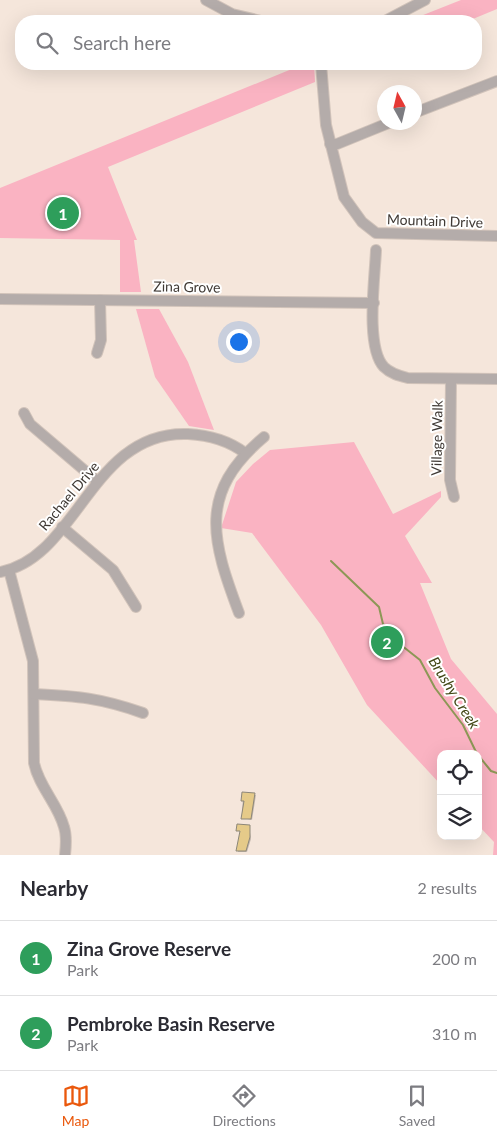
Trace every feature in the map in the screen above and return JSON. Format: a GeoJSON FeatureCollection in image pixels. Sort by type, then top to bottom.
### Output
{"type":"FeatureCollection","features":[{"type":"Feature","properties":{"kind":"street"},"geometry":{"type":"LineString","coordinates":[[206,0],[236,15]]}},
{"type":"Feature","properties":{"kind":"street"},"geometry":{"type":"LineString","coordinates":[[396,15],[424,0]]}},
{"type":"Feature","properties":{"kind":"street","name":"Mountain Drive"},"geometry":{"type":"LineString","coordinates":[[321,70],[326,125],[344,197],[362,222],[376,233],[497,236]]}},
{"type":"Feature","properties":{"kind":"street"},"geometry":{"type":"LineString","coordinates":[[422,110],[497,80]]}},
{"type":"Feature","properties":{"kind":"street"},"geometry":{"type":"LineString","coordinates":[[330,144],[337,144],[377,128]]}},
{"type":"Feature","properties":{"kind":"street"},"geometry":{"type":"LineString","coordinates":[[376,250],[373,344],[384,367],[391,372],[408,378],[497,379]]}},
{"type":"Feature","properties":{"kind":"street","name":"Zina Grove"},"geometry":{"type":"LineString","coordinates":[[0,299],[374,303]]}},
{"type":"Feature","properties":{"kind":"street"},"geometry":{"type":"LineString","coordinates":[[97,353],[101,340],[100,300]]}},
{"type":"Feature","properties":{"kind":"street","name":"Village Walk"},"geometry":{"type":"LineString","coordinates":[[451,379],[450,480],[454,497]]}},
{"type":"Feature","properties":{"kind":"street"},"geometry":{"type":"LineString","coordinates":[[24,413],[30,424],[97,481]]}},
{"type":"Feature","properties":{"kind":"street","name":"Rachael Drive"},"geometry":{"type":"LineString","coordinates":[[4,571],[39,554],[97,481],[132,450],[169,436],[200,435],[230,444],[245,453]]}},
{"type":"Feature","properties":{"kind":"street"},"geometry":{"type":"LineString","coordinates":[[239,613],[219,555],[215,527],[220,496],[245,453],[264,437]]}},
{"type":"Feature","properties":{"kind":"street"},"geometry":{"type":"LineString","coordinates":[[62,527],[113,570],[136,607]]}},
{"type":"Feature","properties":{"kind":"street"},"geometry":{"type":"LineString","coordinates":[[4,571],[33,661],[34,763],[36,774],[63,823],[65,855]]}},
{"type":"Feature","properties":{"kind":"street"},"geometry":{"type":"LineString","coordinates":[[34,694],[88,697],[110,701],[142,713]]}},
{"type":"Feature","properties":{"kind":"shaded area"},"geometry":{"type":"Polygon","coordinates":[[[461,0],[497,0],[497,9],[482,15],[423,15],[461,0]]]}},
{"type":"Feature","properties":{"kind":"shaded area"},"geometry":{"type":"Polygon","coordinates":[[[289,70],[314,70],[315,82],[108,167],[137,240],[134,240],[141,292],[120,292],[120,240],[0,238],[0,188],[289,70]]]}},
{"type":"Feature","properties":{"kind":"shaded area"},"geometry":{"type":"Polygon","coordinates":[[[136,309],[159,309],[188,362],[214,430],[189,426],[155,377],[136,309]]]}},
{"type":"Feature","properties":{"kind":"shaded area"},"geometry":{"type":"Polygon","coordinates":[[[354,442],[393,514],[441,491],[441,497],[405,536],[432,583],[420,583],[451,659],[497,714],[497,855],[493,855],[494,842],[482,829],[482,750],[437,750],[437,781],[367,705],[321,625],[252,533],[221,528],[236,482],[270,450],[354,442]]]}},
{"type":"Feature","properties":{"kind":"building"},"geometry":{"type":"Polygon","coordinates":[[[242,792],[255,793],[251,819],[241,819],[244,801],[241,801],[242,792]]]}},
{"type":"Feature","properties":{"kind":"building"},"geometry":{"type":"Polygon","coordinates":[[[237,824],[250,825],[250,837],[246,851],[236,851],[240,831],[236,831],[237,824]]]}},
{"type":"Feature","properties":{"kind":"waterway","name":"Brushy Creek"},"geometry":{"type":"LineString","coordinates":[[331,561],[379,607],[383,624],[396,633],[401,645],[420,660],[435,688],[463,725],[475,750]]}},
{"type":"Feature","properties":{"kind":"waterway","name":"Brushy Creek"},"geometry":{"type":"LineString","coordinates":[[482,760],[491,771],[497,773]]}},
{"type":"Feature","properties":{"kind":"place","name":"Zina Grove Reserve"},"geometry":{"type":"Point","coordinates":[63,213]}},
{"type":"Feature","properties":{"kind":"place","name":"Pembroke Basin Reserve"},"geometry":{"type":"Point","coordinates":[387,642]}}]}
